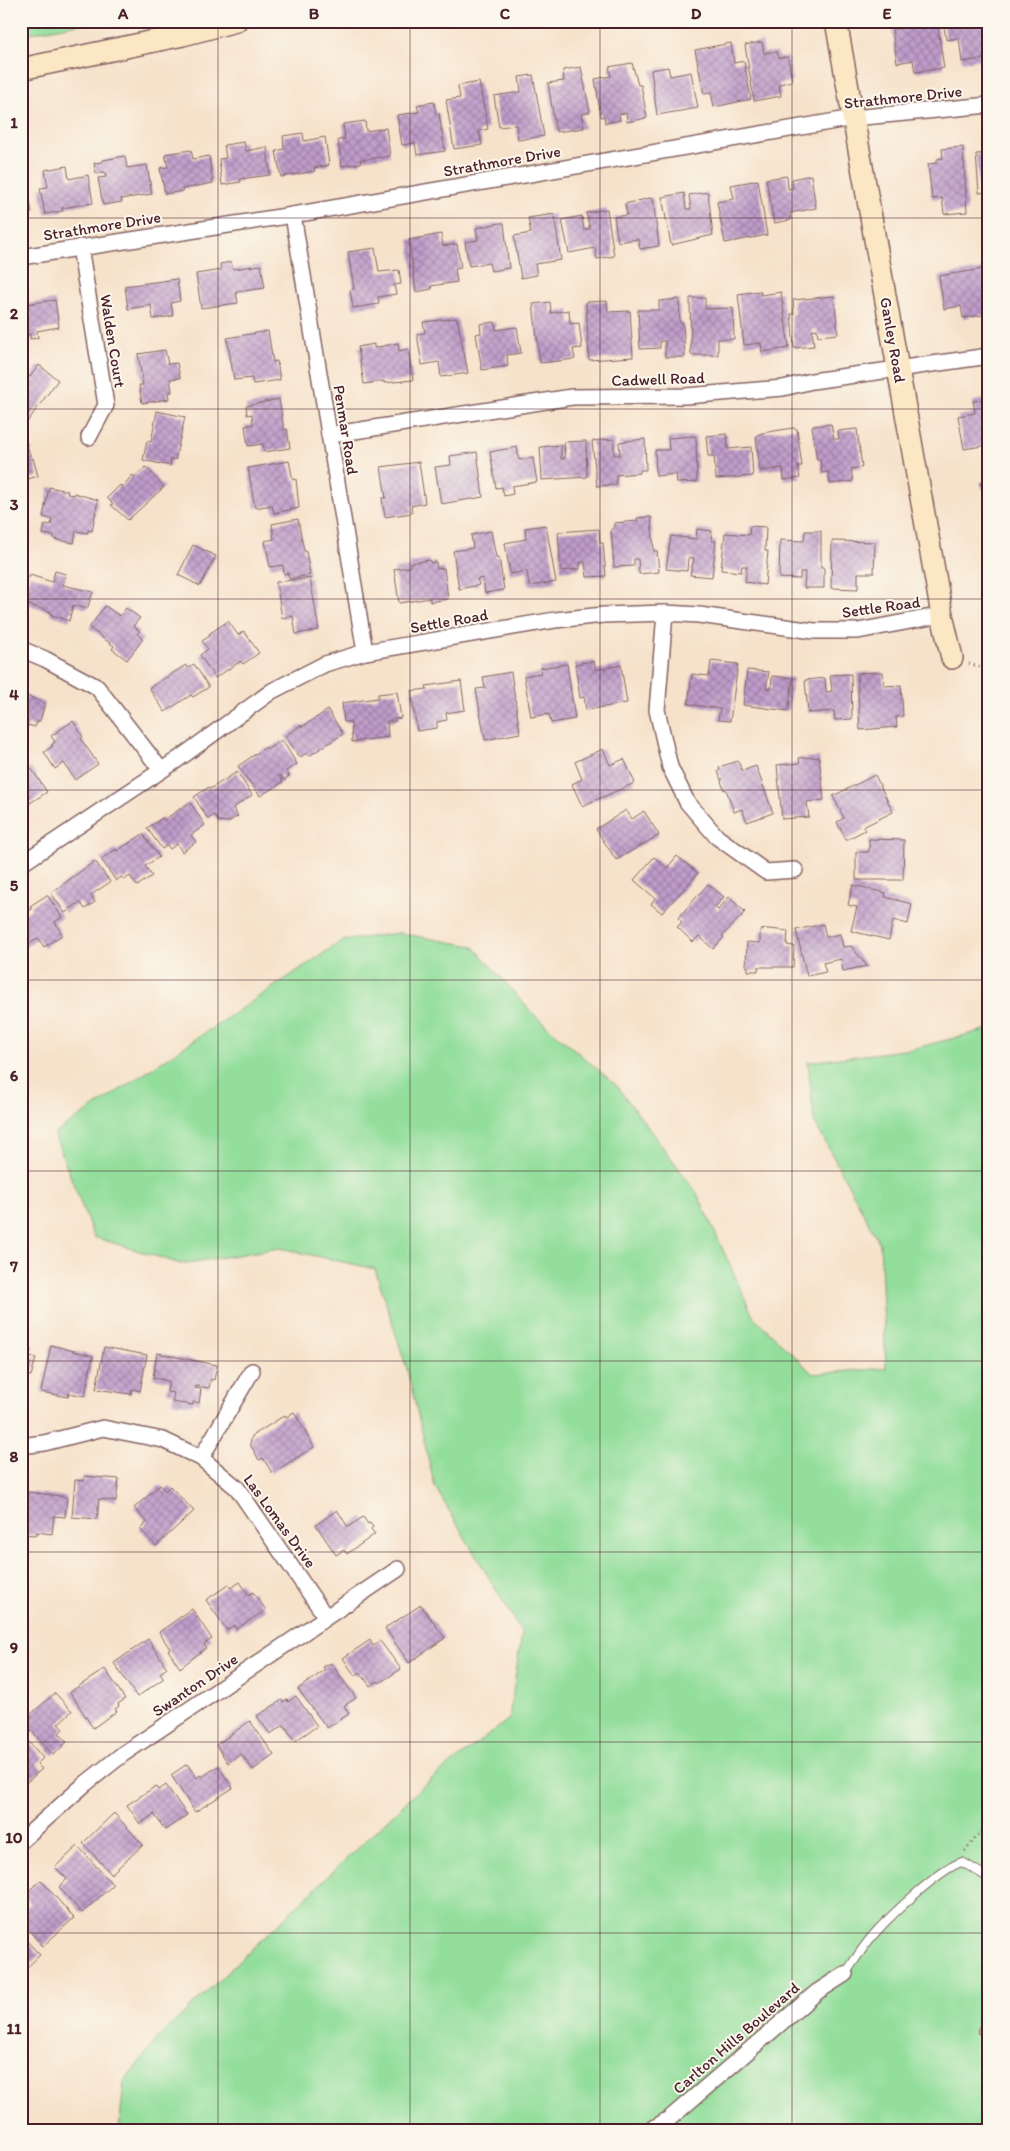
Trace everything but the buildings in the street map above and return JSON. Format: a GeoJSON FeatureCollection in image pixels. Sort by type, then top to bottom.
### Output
{"type":"FeatureCollection","features":[{"type":"Feature","properties":{"kind":"street"},"geometry":{"type":"LineString","coordinates":[[21,69],[183,35],[236,21]]}},
{"type":"Feature","properties":{"kind":"street","name":"Ganley Road"},"geometry":{"type":"LineString","coordinates":[[836,21],[942,615],[952,658]]}},
{"type":"Feature","properties":{"kind":"street","name":"Strathmore Drive"},"geometry":{"type":"LineString","coordinates":[[21,257],[293,214],[853,118],[989,106]]}},
{"type":"Feature","properties":{"kind":"street","name":"Penmar Road"},"geometry":{"type":"LineString","coordinates":[[293,214],[365,652]]}},
{"type":"Feature","properties":{"kind":"street","name":"Walden Court"},"geometry":{"type":"LineString","coordinates":[[80,247],[106,405],[89,437]]}},
{"type":"Feature","properties":{"kind":"street","name":"Cadwell Road"},"geometry":{"type":"LineString","coordinates":[[329,435],[572,397],[610,398],[714,394],[782,388],[812,381],[989,356]]}},
{"type":"Feature","properties":{"kind":"street"},"geometry":{"type":"LineString","coordinates":[[665,613],[657,710],[670,767],[687,802],[717,837],[766,872],[795,870]]}},
{"type":"Feature","properties":{"kind":"street","name":"Settle Road"},"geometry":{"type":"LineString","coordinates":[[21,864],[272,691],[326,664],[365,652],[555,620],[604,616],[665,613],[699,615],[814,631],[858,631],[942,615]]}},
{"type":"Feature","properties":{"kind":"street"},"geometry":{"type":"LineString","coordinates":[[21,649],[45,659],[97,687],[160,770]]}},
{"type":"Feature","properties":{"kind":"street"},"geometry":{"type":"LineString","coordinates":[[201,1458],[252,1371]]}},
{"type":"Feature","properties":{"kind":"street","name":"Las Lomas Drive"},"geometry":{"type":"LineString","coordinates":[[21,1446],[44,1443],[103,1428],[163,1440],[201,1458],[237,1488],[326,1617]]}},
{"type":"Feature","properties":{"kind":"street","name":"Swanton Drive"},"geometry":{"type":"LineString","coordinates":[[21,1841],[84,1784],[124,1754],[398,1569]]}},
{"type":"Feature","properties":{"kind":"street","name":"Carlton Hills Boulevard"},"geometry":{"type":"LineString","coordinates":[[651,2130],[669,2119],[817,1992],[846,1974]]}},
{"type":"Feature","properties":{"kind":"lane"},"geometry":{"type":"LineString","coordinates":[[846,1974],[875,1933],[932,1880],[953,1865],[962,1862],[989,1878]]}},
{"type":"Feature","properties":{"kind":"lane"},"geometry":{"type":"LineString","coordinates":[[989,2011],[983,2031],[989,2040]]}},
{"type":"Feature","properties":{"kind":"path"},"geometry":{"type":"LineString","coordinates":[[953,1865],[989,1821]]}},
{"type":"Feature","properties":{"kind":"green space"},"geometry":{"type":"Polygon","coordinates":[[[21,21],[94,21],[21,35],[21,21]]]}},
{"type":"Feature","properties":{"kind":"green space"},"geometry":{"type":"Polygon","coordinates":[[[398,933],[473,946],[534,1015],[617,1086],[697,1193],[753,1316],[813,1374],[886,1368],[880,1244],[814,1121],[808,1062],[912,1049],[989,1029],[989,2130],[119,2130],[124,2082],[158,2038],[424,1785],[509,1719],[522,1633],[435,1487],[407,1369],[375,1269],[280,1248],[181,1264],[94,1237],[54,1134],[342,941],[398,933]]]}}]}
